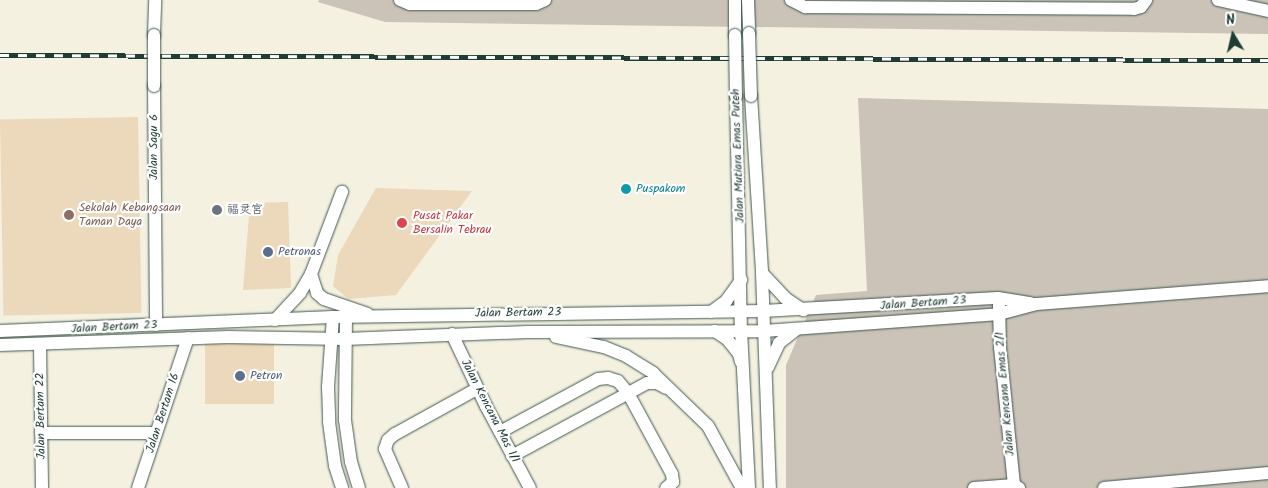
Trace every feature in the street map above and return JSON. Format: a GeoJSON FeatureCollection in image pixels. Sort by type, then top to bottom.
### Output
{"type":"FeatureCollection","features":[{"type":"Feature","properties":{"kind":"street","name":"Jalan Sagu 6"},"geometry":{"type":"LineString","coordinates":[[155,0],[156,325]]}},
{"type":"Feature","properties":{"kind":"street"},"geometry":{"type":"LineString","coordinates":[[400,0],[410,4],[536,4],[546,0]]}},
{"type":"Feature","properties":{"kind":"street","name":"Jalan Mutiara Emas Puteh"},"geometry":{"type":"LineString","coordinates":[[735,0],[741,330]]}},
{"type":"Feature","properties":{"kind":"street","name":"Jalan Mutiara Emas Puteh"},"geometry":{"type":"LineString","coordinates":[[748,0],[751,96],[764,331]]}},
{"type":"Feature","properties":{"kind":"street"},"geometry":{"type":"LineString","coordinates":[[791,0],[805,7],[948,4],[1134,9],[1141,7],[1146,0]]}},
{"type":"Feature","properties":{"kind":"street"},"geometry":{"type":"LineString","coordinates":[[1218,0],[1268,11]]}},
{"type":"Feature","properties":{"kind":"street"},"geometry":{"type":"LineString","coordinates":[[275,320],[300,293],[312,274],[342,192]]}},
{"type":"Feature","properties":{"kind":"street"},"geometry":{"type":"LineString","coordinates":[[762,273],[785,298],[803,310]]}},
{"type":"Feature","properties":{"kind":"street"},"geometry":{"type":"LineString","coordinates":[[312,274],[317,294],[324,299],[372,316]]}},
{"type":"Feature","properties":{"kind":"street"},"geometry":{"type":"LineString","coordinates":[[711,312],[726,301],[741,280]]}},
{"type":"Feature","properties":{"kind":"street","name":"Jalan Bertam 23"},"geometry":{"type":"LineString","coordinates":[[0,345],[188,338],[345,339],[527,332],[764,331],[999,314],[1036,304],[1268,286]]}},
{"type":"Feature","properties":{"kind":"street","name":"Jalan Bertam 23"},"geometry":{"type":"LineString","coordinates":[[0,331],[333,317],[803,310],[998,298],[1036,304]]}},
{"type":"Feature","properties":{"kind":"street","name":"Jalan Kencana Emas 2/1"},"geometry":{"type":"LineString","coordinates":[[998,298],[1016,486]]}},
{"type":"Feature","properties":{"kind":"street"},"geometry":{"type":"LineString","coordinates":[[333,317],[328,386],[329,422],[335,466],[342,488]]}},
{"type":"Feature","properties":{"kind":"street"},"geometry":{"type":"LineString","coordinates":[[346,317],[345,420],[351,462],[359,488]]}},
{"type":"Feature","properties":{"kind":"street"},"geometry":{"type":"LineString","coordinates":[[766,374],[779,343],[797,329]]}},
{"type":"Feature","properties":{"kind":"street"},"geometry":{"type":"LineString","coordinates":[[741,330],[750,488]]}},
{"type":"Feature","properties":{"kind":"street"},"geometry":{"type":"LineString","coordinates":[[715,331],[727,339],[739,354],[744,374]]}},
{"type":"Feature","properties":{"kind":"street"},"geometry":{"type":"LineString","coordinates":[[764,331],[770,488]]}},
{"type":"Feature","properties":{"kind":"street"},"geometry":{"type":"LineString","coordinates":[[527,332],[604,347],[626,356],[653,373],[677,394],[708,426],[742,488]]}},
{"type":"Feature","properties":{"kind":"street","name":"Jalan Kencana Mas 1/1"},"geometry":{"type":"LineString","coordinates":[[452,334],[477,389],[530,488]]}},
{"type":"Feature","properties":{"kind":"street","name":"Jalan Bertam 16"},"geometry":{"type":"LineString","coordinates":[[138,488],[188,338]]}},
{"type":"Feature","properties":{"kind":"street","name":"Jalan Bertam 22"},"geometry":{"type":"LineString","coordinates":[[40,344],[42,488]]}},
{"type":"Feature","properties":{"kind":"street"},"geometry":{"type":"LineString","coordinates":[[500,432],[598,380],[608,378],[618,380],[628,393],[672,474],[669,485]]}},
{"type":"Feature","properties":{"kind":"street"},"geometry":{"type":"LineString","coordinates":[[512,456],[652,382],[677,394]]}},
{"type":"Feature","properties":{"kind":"street"},"geometry":{"type":"LineString","coordinates":[[402,488],[385,449],[388,440],[395,434],[477,389]]}},
{"type":"Feature","properties":{"kind":"street"},"geometry":{"type":"LineString","coordinates":[[42,433],[156,433]]}},
{"type":"Feature","properties":{"kind":"street"},"geometry":{"type":"LineString","coordinates":[[1104,488],[1268,473]]}},
{"type":"Feature","properties":{"kind":"street"},"geometry":{"type":"LineString","coordinates":[[974,488],[1016,486]]}},
{"type":"Feature","properties":{"kind":"shaded area"},"geometry":{"type":"Polygon","coordinates":[[[319,0],[1268,0],[1268,34],[385,22],[318,2],[319,0]]]}},
{"type":"Feature","properties":{"kind":"shaded area"},"geometry":{"type":"Polygon","coordinates":[[[858,98],[1268,109],[1268,488],[786,488],[786,365],[816,295],[867,291],[858,98]]]}},
{"type":"Feature","properties":{"kind":"shaded area","name":"Sekolah Kebangsaan Taman Daya"},"geometry":{"type":"Polygon","coordinates":[[[138,117],[141,313],[3,315],[0,119],[138,117]]]}},
{"type":"Feature","properties":{"kind":"shaded area","name":"Pusat Pakar Bersalin Tebrau"},"geometry":{"type":"Polygon","coordinates":[[[376,188],[472,191],[396,295],[348,299],[333,286],[338,255],[376,188]]]}},
{"type":"Feature","properties":{"kind":"shaded area"},"geometry":{"type":"Polygon","coordinates":[[[288,202],[291,288],[243,290],[250,203],[288,202]]]}},
{"type":"Feature","properties":{"kind":"shaded area"},"geometry":{"type":"Polygon","coordinates":[[[205,344],[274,344],[274,404],[205,404],[205,344]]]}},
{"type":"Feature","properties":{"kind":"railway"},"geometry":{"type":"LineString","coordinates":[[0,55],[1268,60]]}},
{"type":"Feature","properties":{"kind":"place","name":"Puspakom"},"geometry":{"type":"Point","coordinates":[626,189]}},
{"type":"Feature","properties":{"kind":"place","name":"福灵宫"},"geometry":{"type":"Point","coordinates":[217,210]}},
{"type":"Feature","properties":{"kind":"place","name":"Sekolah Kebangsaan Taman Daya"},"geometry":{"type":"Point","coordinates":[69,215]}},
{"type":"Feature","properties":{"kind":"place","name":"Pusat Pakar Bersalin Tebrau"},"geometry":{"type":"Point","coordinates":[402,223]}},
{"type":"Feature","properties":{"kind":"place","name":"Petronas"},"geometry":{"type":"Point","coordinates":[268,252]}},
{"type":"Feature","properties":{"kind":"place","name":"Petron"},"geometry":{"type":"Point","coordinates":[240,376]}}]}
